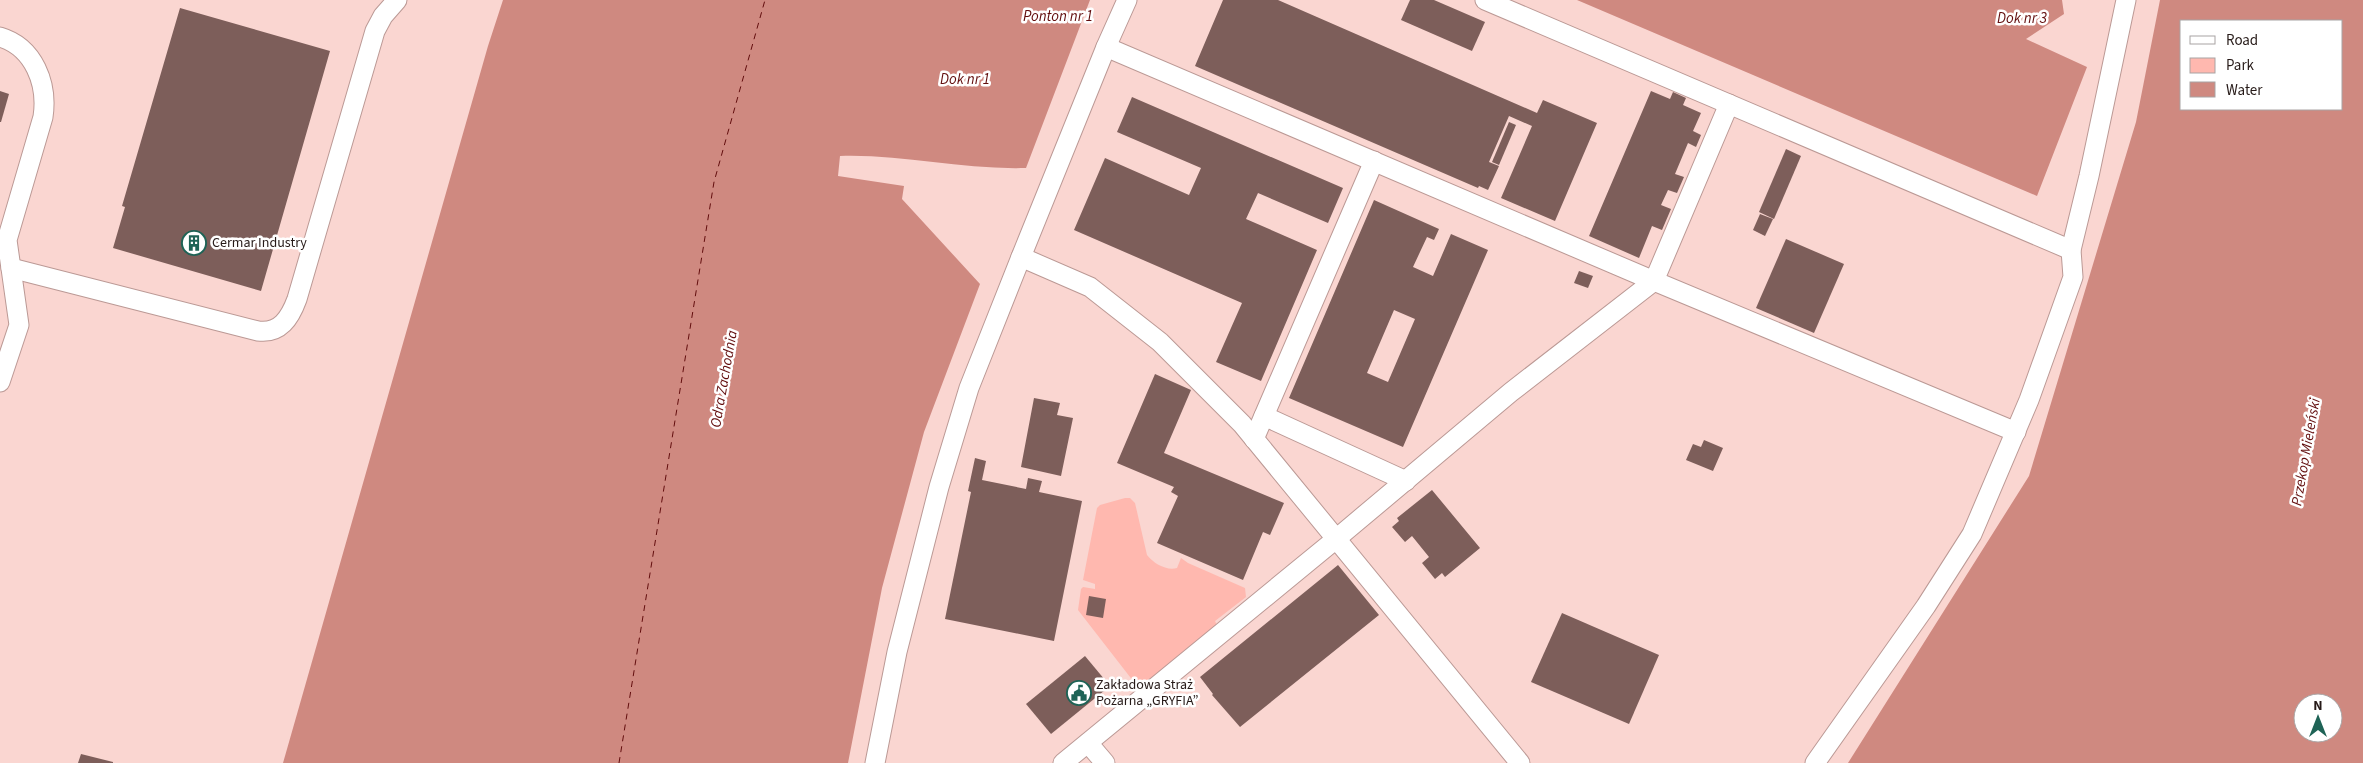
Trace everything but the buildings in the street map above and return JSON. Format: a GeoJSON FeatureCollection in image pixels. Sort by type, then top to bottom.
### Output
{"type":"FeatureCollection","features":[{"type":"Feature","properties":{"kind":"lane"},"geometry":{"type":"LineString","coordinates":[[11,268],[258,331],[268,332],[280,328],[288,318],[297,299],[375,31],[383,16],[397,0]]}},
{"type":"Feature","properties":{"kind":"lane"},"geometry":{"type":"LineString","coordinates":[[875,763],[897,652],[939,487],[969,388],[1106,47],[1127,0]]}},
{"type":"Feature","properties":{"kind":"lane"},"geometry":{"type":"LineString","coordinates":[[1486,0],[2071,250]]}},
{"type":"Feature","properties":{"kind":"lane"},"geometry":{"type":"LineString","coordinates":[[1816,763],[1926,606],[1972,534],[2016,432],[2073,277],[2071,250],[2089,176],[2126,0]]}},
{"type":"Feature","properties":{"kind":"lane"},"geometry":{"type":"LineString","coordinates":[[0,38],[20,47],[26,52],[36,67],[44,97],[43,117],[7,240],[19,325],[0,382]]}},
{"type":"Feature","properties":{"kind":"lane"},"geometry":{"type":"LineString","coordinates":[[1106,47],[1654,282],[2016,432]]}},
{"type":"Feature","properties":{"kind":"lane"},"geometry":{"type":"LineString","coordinates":[[1063,763],[1336,539],[1511,392],[1654,282],[1729,104]]}},
{"type":"Feature","properties":{"kind":"lane"},"geometry":{"type":"LineString","coordinates":[[1254,439],[1374,161]]}},
{"type":"Feature","properties":{"kind":"lane"},"geometry":{"type":"LineString","coordinates":[[1021,257],[1090,287],[1160,342],[1242,424],[1520,763]]}},
{"type":"Feature","properties":{"kind":"lane"},"geometry":{"type":"LineString","coordinates":[[1264,416],[1406,481]]}},
{"type":"Feature","properties":{"kind":"lane"},"geometry":{"type":"LineString","coordinates":[[1088,743],[1105,763]]}},
{"type":"Feature","properties":{"kind":"green space"},"geometry":{"type":"Polygon","coordinates":[[[1130,498],[1135,503],[1147,555],[1153,561],[1165,568],[1173,569],[1177,568],[1181,558],[1188,563],[1245,588],[1246,597],[1215,621],[1218,627],[1144,687],[1137,686],[1078,610],[1081,589],[1083,587],[1095,589],[1095,584],[1083,580],[1097,508],[1100,505],[1130,498]]]}},
{"type":"Feature","properties":{"kind":"water"},"geometry":{"type":"Polygon","coordinates":[[[503,0],[1090,0],[1026,168],[980,167],[886,157],[840,156],[838,176],[904,186],[902,199],[980,284],[924,432],[882,588],[848,763],[283,763],[488,46],[503,0]]]}},
{"type":"Feature","properties":{"kind":"water","name":"Dok nr 3"},"geometry":{"type":"Polygon","coordinates":[[[1577,0],[2062,0],[2064,14],[2026,39],[2087,67],[2037,196],[1577,0]]]}},
{"type":"Feature","properties":{"kind":"water","name":"Przekop Mieleński"},"geometry":{"type":"Polygon","coordinates":[[[2160,0],[2363,0],[2363,763],[1848,763],[2029,476],[2136,122],[2160,0]]]}},
{"type":"Feature","properties":{"kind":"ferry route"},"geometry":{"type":"LineString","coordinates":[[619,763],[714,182],[765,0]]}},
{"type":"Feature","properties":{"kind":"place","name":"Cermar Industry"},"geometry":{"type":"Point","coordinates":[194,243]}},
{"type":"Feature","properties":{"kind":"place","name":"Zakładowa Straż Pożarna „GRYFIA”"},"geometry":{"type":"Point","coordinates":[1079,693]}},
{"type":"Feature","properties":{"kind":"water label","name":"Ponton nr 1"},"geometry":{"type":"Point","coordinates":[1058,16]}},
{"type":"Feature","properties":{"kind":"water label","name":"Dok nr 1"},"geometry":{"type":"Point","coordinates":[965,79]}},
{"type":"Feature","properties":{"kind":"water label","name":"Odra Zachodnia"},"geometry":{"type":"Point","coordinates":[724,379]}}]}
